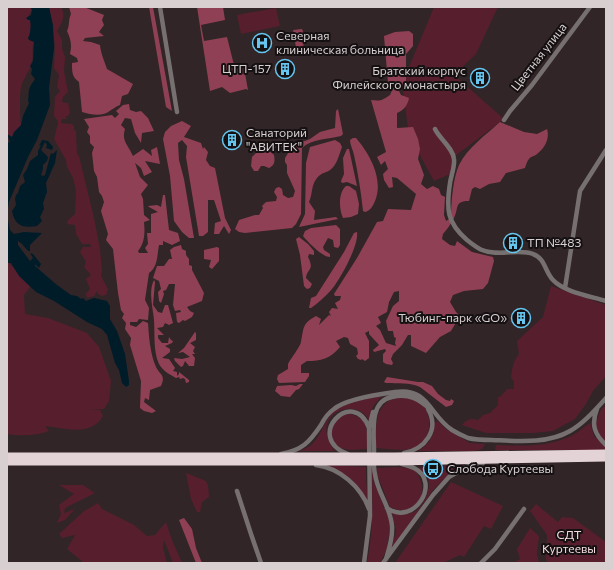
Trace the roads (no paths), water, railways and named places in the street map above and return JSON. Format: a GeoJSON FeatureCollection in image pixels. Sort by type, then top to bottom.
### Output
{"type":"FeatureCollection","features":[{"type":"Feature","properties":{"kind":"highway"},"geometry":{"type":"LineString","coordinates":[[394,459],[606,453]]}},
{"type":"Feature","properties":{"kind":"highway"},"geometry":{"type":"LineString","coordinates":[[7,456],[267,456],[494,461],[606,458]]}},
{"type":"Feature","properties":{"kind":"highway"},"geometry":{"type":"LineString","coordinates":[[7,462],[292,462],[354,458]]}},
{"type":"Feature","properties":{"kind":"street"},"geometry":{"type":"LineString","coordinates":[[160,7],[177,112]]}},
{"type":"Feature","properties":{"kind":"street","name":"Цветная улица"},"geometry":{"type":"LineString","coordinates":[[504,120],[590,7]]}},
{"type":"Feature","properties":{"kind":"street"},"geometry":{"type":"LineString","coordinates":[[434,129],[445,141],[454,159],[448,207],[450,219],[457,231],[471,243],[484,251],[534,254],[543,262],[549,276],[553,281],[565,288],[606,301]]}},
{"type":"Feature","properties":{"kind":"street"},"geometry":{"type":"LineString","coordinates":[[565,288],[580,191],[606,150]]}},
{"type":"Feature","properties":{"kind":"street"},"geometry":{"type":"LineString","coordinates":[[369,428],[378,402],[393,392]]}},
{"type":"Feature","properties":{"kind":"street"},"geometry":{"type":"LineString","coordinates":[[267,456],[298,449],[306,444],[316,433],[328,414],[340,405],[359,399],[393,392],[412,392],[421,396],[451,429],[468,438],[528,441],[546,439],[569,432],[579,425],[606,398]]}},
{"type":"Feature","properties":{"kind":"street"},"geometry":{"type":"LineString","coordinates":[[384,561],[392,536],[391,520],[374,474],[374,421],[376,412],[383,401],[389,397],[399,395],[414,397],[438,415]]}},
{"type":"Feature","properties":{"kind":"street"},"geometry":{"type":"LineString","coordinates":[[394,459],[416,450],[424,444],[429,436],[431,428],[431,414],[421,401]]}},
{"type":"Feature","properties":{"kind":"street"},"geometry":{"type":"LineString","coordinates":[[598,407],[594,420],[594,429],[599,438],[606,445]]}},
{"type":"Feature","properties":{"kind":"street"},"geometry":{"type":"LineString","coordinates":[[354,458],[342,452],[332,442],[329,432],[332,423],[341,413],[351,411],[362,416],[367,421],[369,428],[370,516],[364,563]]}},
{"type":"Feature","properties":{"kind":"street"},"geometry":{"type":"LineString","coordinates":[[387,508],[398,512],[408,511],[420,503],[425,492],[425,480],[420,472],[413,467],[394,459]]}},
{"type":"Feature","properties":{"kind":"street"},"geometry":{"type":"LineString","coordinates":[[384,561],[433,495],[449,477],[456,472],[473,465],[494,461]]}},
{"type":"Feature","properties":{"kind":"street"},"geometry":{"type":"LineString","coordinates":[[292,462],[319,465],[347,478],[364,498],[370,516]]}},
{"type":"Feature","properties":{"kind":"street"},"geometry":{"type":"LineString","coordinates":[[237,491],[250,534],[261,563]]}},
{"type":"Feature","properties":{"kind":"street"},"geometry":{"type":"LineString","coordinates":[[481,563],[495,549],[524,509]]}},
{"type":"Feature","properties":{"kind":"water"},"geometry":{"type":"Polygon","coordinates":[[[30,7],[49,7],[53,25],[54,48],[49,88],[50,105],[37,140],[28,157],[9,202],[7,214],[7,143],[10,142],[7,134],[12,137],[14,132],[21,125],[29,103],[29,89],[35,79],[31,74],[32,69],[30,66],[33,61],[34,42],[28,38],[31,26],[30,20],[26,18],[31,15],[32,10],[30,7]]]}},
{"type":"Feature","properties":{"kind":"water"},"geometry":{"type":"Polygon","coordinates":[[[42,140],[48,141],[53,147],[52,150],[46,148],[47,145],[45,142],[41,150],[48,157],[47,161],[43,165],[41,175],[45,175],[51,153],[53,154],[57,150],[55,163],[46,183],[47,192],[43,203],[44,209],[40,217],[42,221],[37,226],[27,227],[17,223],[12,211],[16,205],[15,199],[20,186],[25,182],[23,175],[30,161],[38,155],[41,145],[39,146],[42,140]]]}},
{"type":"Feature","properties":{"kind":"water"},"geometry":{"type":"Polygon","coordinates":[[[7,214],[10,230],[14,234],[24,232],[42,233],[30,245],[30,251],[28,251],[18,241],[18,245],[30,261],[33,258],[30,253],[33,254],[41,264],[39,268],[35,264],[35,266],[71,295],[77,296],[81,299],[83,298],[86,301],[94,298],[107,301],[110,306],[110,319],[117,331],[125,354],[129,385],[126,387],[122,383],[107,335],[102,329],[87,322],[54,301],[36,292],[19,276],[11,263],[7,263],[7,214]]]}},
{"type":"Feature","properties":{"kind":"place","name":"Северная клиническая больница"},"geometry":{"type":"Point","coordinates":[262,43]}},
{"type":"Feature","properties":{"kind":"place","name":"ЦТП-157"},"geometry":{"type":"Point","coordinates":[285,69]}},
{"type":"Feature","properties":{"kind":"place","name":"Братский корпус Филейского монастыря"},"geometry":{"type":"Point","coordinates":[480,78]}},
{"type":"Feature","properties":{"kind":"place","name":"Санаторий \"АВИТЕК\""},"geometry":{"type":"Point","coordinates":[232,140]}},
{"type":"Feature","properties":{"kind":"place","name":"ТП №483"},"geometry":{"type":"Point","coordinates":[513,243]}},
{"type":"Feature","properties":{"kind":"place","name":"Тюбинг-парк «GO»"},"geometry":{"type":"Point","coordinates":[521,318]}},
{"type":"Feature","properties":{"kind":"place","name":"Слобода Куртеевы"},"geometry":{"type":"Point","coordinates":[433,469]}},
{"type":"Feature","properties":{"kind":"park label","name":"СДТ Куртеевы"},"geometry":{"type":"Point","coordinates":[569,542]}}]}
